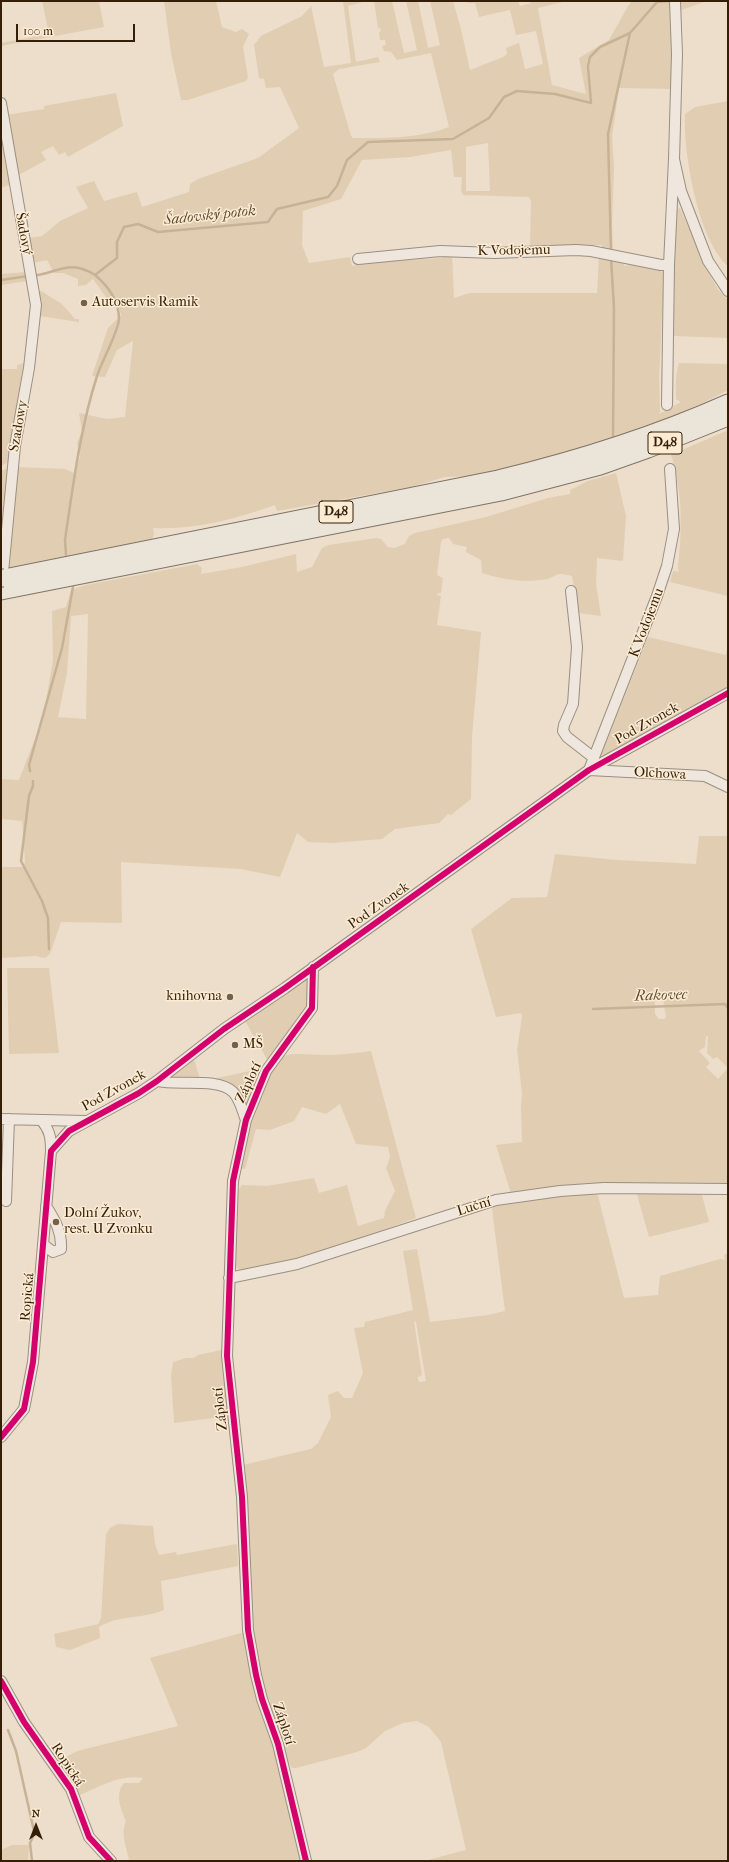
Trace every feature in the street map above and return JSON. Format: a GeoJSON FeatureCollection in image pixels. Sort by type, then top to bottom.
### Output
{"type":"FeatureCollection","features":[{"type":"Feature","properties":{"kind":"highway","name":"D48"},"geometry":{"type":"LineString","coordinates":[[2,582],[526,472],[644,438],[728,403]]}},
{"type":"Feature","properties":{"kind":"highway","name":"D48"},"geometry":{"type":"LineString","coordinates":[[2,582],[401,513],[515,489],[600,466],[648,450],[728,417]]}},
{"type":"Feature","properties":{"kind":"street"},"geometry":{"type":"LineString","coordinates":[[667,405],[669,265],[677,54],[675,3]]}},
{"type":"Feature","properties":{"kind":"street","name":"Šadový"},"geometry":{"type":"LineString","coordinates":[[1,103],[30,276]]}},
{"type":"Feature","properties":{"kind":"street"},"geometry":{"type":"LineString","coordinates":[[674,159],[681,191],[708,261],[728,291]]}},
{"type":"Feature","properties":{"kind":"street","name":"K Vodojemu"},"geometry":{"type":"LineString","coordinates":[[358,259],[440,251],[494,253],[576,250],[591,251],[661,265],[669,265]]}},
{"type":"Feature","properties":{"kind":"street","name":"Szadowy"},"geometry":{"type":"LineString","coordinates":[[2,582],[15,446],[28,376],[36,314],[30,276]]}},
{"type":"Feature","properties":{"kind":"street","name":"K Vodojemu"},"geometry":{"type":"LineString","coordinates":[[589,770],[657,596],[667,566],[674,529],[670,469]]}},
{"type":"Feature","properties":{"kind":"street"},"geometry":{"type":"LineString","coordinates":[[571,591],[576,647],[573,704],[563,731],[567,737],[594,758]]}},
{"type":"Feature","properties":{"kind":"street","name":"Pod Zvonek"},"geometry":{"type":"LineString","coordinates":[[51,1151],[69,1131],[139,1093],[157,1081],[224,1029],[589,770],[728,693]]}},
{"type":"Feature","properties":{"kind":"street","name":"Olchowa"},"geometry":{"type":"LineString","coordinates":[[589,770],[705,776],[728,787]]}},
{"type":"Feature","properties":{"kind":"street","name":"Záplotí"},"geometry":{"type":"LineString","coordinates":[[306,1861],[279,1750],[256,1675],[248,1630],[242,1497],[227,1356],[233,1181],[246,1120],[266,1071],[312,1008],[313,967]]}},
{"type":"Feature","properties":{"kind":"street","name":"Záplotí"},"geometry":{"type":"LineString","coordinates":[[157,1081],[168,1084],[216,1084],[226,1087],[233,1092],[239,1100],[246,1120]]}},
{"type":"Feature","properties":{"kind":"street"},"geometry":{"type":"LineString","coordinates":[[5,1119],[6,1201]]}},
{"type":"Feature","properties":{"kind":"street","name":"Pod Zvonek"},"geometry":{"type":"LineString","coordinates":[[5,1119],[86,1121]]}},
{"type":"Feature","properties":{"kind":"street"},"geometry":{"type":"LineString","coordinates":[[41,1120],[47,1126],[51,1136],[51,1151]]}},
{"type":"Feature","properties":{"kind":"street","name":"Ropická"},"geometry":{"type":"LineString","coordinates":[[1,1437],[24,1409],[33,1362],[51,1151]]}},
{"type":"Feature","properties":{"kind":"street","name":"Luční"},"geometry":{"type":"LineString","coordinates":[[229,1278],[297,1264],[496,1200],[560,1191],[604,1188],[728,1189]]}},
{"type":"Feature","properties":{"kind":"street"},"geometry":{"type":"LineString","coordinates":[[44,1245],[53,1252],[61,1249],[62,1239],[56,1222],[46,1206]]}},
{"type":"Feature","properties":{"kind":"street","name":"Ropická"},"geometry":{"type":"LineString","coordinates":[[1,1681],[24,1722],[71,1789],[89,1837],[112,1861]]}},
{"type":"Feature","properties":{"kind":"shaded area"},"geometry":{"type":"Polygon","coordinates":[[[42,1],[99,1],[104,27],[1,46],[1,43],[49,34],[42,1]]]}},
{"type":"Feature","properties":{"kind":"shaded area"},"geometry":{"type":"Polygon","coordinates":[[[164,1],[216,1],[222,27],[236,32],[242,29],[249,34],[243,47],[248,78],[246,81],[188,100],[181,100],[171,53],[164,1]]]}},
{"type":"Feature","properties":{"kind":"shaded area"},"geometry":{"type":"Polygon","coordinates":[[[343,1],[366,1],[348,6],[356,62],[378,57],[380,62],[339,69],[333,74],[351,136],[353,138],[389,138],[425,134],[449,127],[431,53],[397,60],[391,52],[384,51],[382,46],[386,45],[385,40],[380,40],[379,32],[381,31],[380,28],[378,28],[374,1],[392,1],[404,53],[417,50],[406,1],[418,1],[428,48],[440,45],[430,1],[453,1],[470,70],[503,57],[507,54],[506,48],[519,43],[525,69],[543,64],[536,31],[516,35],[510,10],[479,17],[475,3],[468,3],[466,1],[518,1],[520,6],[531,3],[530,1],[567,1],[538,8],[552,85],[586,94],[579,58],[609,40],[632,1],[670,1],[673,50],[672,89],[619,88],[612,136],[614,168],[612,225],[613,252],[602,250],[602,245],[530,245],[531,201],[529,197],[463,195],[461,190],[462,177],[454,177],[451,150],[410,157],[362,160],[341,199],[303,211],[302,245],[309,263],[350,257],[352,266],[372,262],[441,258],[452,253],[454,298],[470,293],[597,293],[599,256],[623,261],[624,266],[633,264],[661,270],[664,275],[659,379],[659,414],[681,402],[676,399],[676,376],[679,363],[728,364],[728,390],[660,422],[607,440],[532,462],[471,476],[445,477],[411,487],[277,511],[275,505],[230,519],[200,525],[153,528],[154,534],[152,540],[7,568],[17,467],[65,469],[74,473],[80,457],[77,443],[82,431],[79,413],[107,419],[125,417],[133,341],[117,350],[105,377],[92,376],[108,328],[121,315],[117,302],[113,307],[93,279],[86,285],[78,286],[78,279],[63,273],[54,273],[47,260],[32,263],[29,238],[42,236],[60,221],[88,208],[76,187],[94,181],[104,201],[137,192],[142,207],[189,192],[190,184],[198,179],[258,158],[299,128],[280,87],[266,88],[264,79],[259,78],[254,45],[261,36],[302,16],[311,6],[324,67],[351,63],[343,1]],[[488,143],[466,147],[466,191],[490,191],[488,143]]]}},
{"type":"Feature","properties":{"kind":"shaded area"},"geometry":{"type":"Polygon","coordinates":[[[681,1],[707,1],[681,10],[681,1]]]}},
{"type":"Feature","properties":{"kind":"shaded area"},"geometry":{"type":"Polygon","coordinates":[[[116,93],[123,126],[68,157],[65,152],[59,155],[53,146],[41,152],[46,160],[19,175],[16,173],[6,115],[44,109],[44,106],[116,93]]]}},
{"type":"Feature","properties":{"kind":"shaded area"},"geometry":{"type":"Polygon","coordinates":[[[728,101],[728,266],[717,254],[708,237],[694,194],[687,150],[685,114],[695,107],[728,101]]]}},
{"type":"Feature","properties":{"kind":"shaded area"},"geometry":{"type":"Polygon","coordinates":[[[3,136],[11,184],[1,188],[1,137],[3,136]]]}},
{"type":"Feature","properties":{"kind":"shaded area"},"geometry":{"type":"Polygon","coordinates":[[[680,208],[707,269],[717,288],[728,300],[728,338],[674,336],[673,278],[675,215],[677,209],[680,208]]]}},
{"type":"Feature","properties":{"kind":"shaded area"},"geometry":{"type":"Polygon","coordinates":[[[26,272],[28,281],[1,285],[1,274],[26,272]]]}},
{"type":"Feature","properties":{"kind":"shaded area"},"geometry":{"type":"Polygon","coordinates":[[[41,291],[62,304],[75,319],[79,319],[79,322],[39,316],[37,292],[41,291]]]}},
{"type":"Feature","properties":{"kind":"shaded area"},"geometry":{"type":"Polygon","coordinates":[[[24,363],[26,368],[10,461],[1,466],[1,369],[17,369],[17,365],[24,363]]]}},
{"type":"Feature","properties":{"kind":"shaded area"},"geometry":{"type":"Polygon","coordinates":[[[728,430],[728,596],[670,582],[673,571],[679,572],[681,525],[678,483],[671,455],[728,430]]]}},
{"type":"Feature","properties":{"kind":"shaded area"},"geometry":{"type":"Polygon","coordinates":[[[11,467],[3,539],[1,539],[1,471],[11,467]]]}},
{"type":"Feature","properties":{"kind":"shaded area"},"geometry":{"type":"Polygon","coordinates":[[[616,473],[626,516],[623,561],[597,558],[596,584],[601,616],[579,613],[572,576],[560,574],[548,579],[523,581],[506,579],[482,573],[481,560],[466,552],[467,547],[453,544],[449,538],[443,539],[441,542],[437,575],[443,578],[441,593],[438,593],[437,595],[441,596],[437,625],[481,632],[472,737],[471,799],[451,815],[448,814],[439,823],[395,829],[382,839],[332,843],[308,842],[297,833],[280,877],[241,869],[121,862],[122,923],[61,922],[50,954],[45,958],[35,956],[1,958],[1,867],[23,867],[25,862],[22,821],[1,819],[1,779],[19,780],[43,718],[53,660],[52,611],[66,607],[71,590],[86,585],[197,564],[202,568],[201,574],[242,567],[296,554],[297,572],[312,567],[322,548],[328,545],[377,538],[381,539],[388,547],[394,548],[405,544],[409,536],[415,533],[486,517],[548,498],[570,494],[570,490],[588,481],[616,473]],[[88,614],[71,616],[67,673],[58,717],[86,719],[88,614]]]}},
{"type":"Feature","properties":{"kind":"shaded area"},"geometry":{"type":"Polygon","coordinates":[[[648,637],[726,655],[728,642],[728,686],[600,758],[648,637]]]}},
{"type":"Feature","properties":{"kind":"shaded area"},"geometry":{"type":"Polygon","coordinates":[[[699,836],[727,836],[728,843],[728,1068],[728,1184],[511,1194],[496,1145],[522,1142],[522,1093],[517,1050],[522,1016],[521,1013],[496,1017],[471,929],[512,898],[547,897],[555,854],[617,860],[696,864],[699,836]],[[661,997],[655,1001],[655,1014],[659,1019],[664,1019],[666,1017],[663,999],[661,997]],[[706,1036],[705,1047],[699,1051],[710,1063],[706,1067],[718,1079],[728,1068],[717,1057],[713,1059],[707,1053],[708,1036],[706,1036]]]}},
{"type":"Feature","properties":{"kind":"shaded area"},"geometry":{"type":"Polygon","coordinates":[[[7,968],[49,968],[59,1053],[9,1054],[7,968]]]}},
{"type":"Feature","properties":{"kind":"shaded area"},"geometry":{"type":"Polygon","coordinates":[[[307,977],[309,978],[309,1006],[268,1061],[245,1021],[307,977]]]}},
{"type":"Feature","properties":{"kind":"shaded area"},"geometry":{"type":"Polygon","coordinates":[[[371,1051],[416,1218],[314,1255],[242,1271],[237,1268],[234,1261],[237,1192],[242,1185],[267,1186],[314,1178],[319,1193],[347,1185],[358,1226],[384,1218],[385,1211],[395,1191],[386,1168],[390,1157],[388,1147],[356,1144],[340,1104],[326,1114],[302,1107],[294,1121],[270,1130],[256,1129],[245,1169],[239,1168],[250,1124],[262,1087],[278,1060],[291,1054],[331,1055],[371,1051]]]}},
{"type":"Feature","properties":{"kind":"shaded area"},"geometry":{"type":"Polygon","coordinates":[[[194,1059],[200,1079],[168,1079],[194,1059]]]}},
{"type":"Feature","properties":{"kind":"shaded area"},"geometry":{"type":"Polygon","coordinates":[[[259,1069],[255,1086],[247,1107],[238,1091],[208,1080],[259,1069]]]}},
{"type":"Feature","properties":{"kind":"shaded area"},"geometry":{"type":"Polygon","coordinates":[[[636,1191],[701,1191],[709,1222],[649,1237],[636,1191]]]}},
{"type":"Feature","properties":{"kind":"shaded area"},"geometry":{"type":"Polygon","coordinates":[[[597,1192],[624,1298],[658,1295],[660,1276],[720,1259],[725,1260],[724,1255],[728,1253],[728,1861],[424,1861],[466,1850],[441,1742],[429,1727],[417,1721],[403,1723],[385,1731],[366,1748],[357,1752],[296,1768],[292,1768],[289,1764],[268,1703],[271,1701],[266,1699],[251,1632],[243,1465],[311,1449],[318,1443],[331,1417],[328,1395],[338,1391],[344,1398],[352,1398],[363,1373],[354,1328],[364,1327],[365,1322],[413,1310],[403,1251],[417,1249],[430,1322],[488,1315],[505,1311],[492,1209],[495,1204],[597,1192]],[[414,1321],[422,1375],[418,1377],[419,1382],[426,1381],[416,1322],[414,1321]]]}},
{"type":"Feature","properties":{"kind":"shaded area"},"geometry":{"type":"Polygon","coordinates":[[[223,1350],[229,1416],[174,1423],[171,1376],[173,1362],[186,1358],[194,1358],[198,1355],[223,1350]]]}},
{"type":"Feature","properties":{"kind":"shaded area"},"geometry":{"type":"Polygon","coordinates":[[[118,1524],[153,1526],[155,1544],[159,1555],[176,1552],[177,1555],[236,1544],[238,1566],[161,1581],[164,1610],[148,1615],[106,1623],[99,1627],[100,1638],[70,1650],[56,1647],[54,1634],[98,1624],[101,1618],[106,1534],[110,1528],[118,1524]]]}},
{"type":"Feature","properties":{"kind":"shaded area"},"geometry":{"type":"Polygon","coordinates":[[[245,1632],[259,1703],[281,1770],[302,1861],[129,1861],[124,1841],[124,1826],[126,1821],[119,1802],[119,1792],[124,1783],[139,1783],[143,1778],[134,1777],[110,1782],[78,1796],[57,1762],[77,1751],[178,1726],[150,1658],[245,1632]]]}},
{"type":"Feature","properties":{"kind":"shaded area"},"geometry":{"type":"Polygon","coordinates":[[[12,1845],[29,1845],[28,1861],[1,1861],[1,1850],[12,1845]]]}},
{"type":"Feature","properties":{"kind":"waterway","name":"Šadovský potok"},"geometry":{"type":"LineString","coordinates":[[33,276],[71,267],[86,270],[95,275],[117,258],[117,242],[124,227],[138,224],[158,232],[268,222],[277,209],[328,197],[337,186],[347,160],[368,142],[453,139],[489,118],[504,97],[517,91],[555,94],[591,103],[588,66],[590,57],[600,47],[630,33],[657,2],[670,1]]}},
{"type":"Feature","properties":{"kind":"waterway"},"geometry":{"type":"LineString","coordinates":[[611,252],[608,134],[630,33]]}},
{"type":"Feature","properties":{"kind":"waterway"},"geometry":{"type":"LineString","coordinates":[[611,258],[614,308],[613,441]]}},
{"type":"Feature","properties":{"kind":"waterway"},"geometry":{"type":"LineString","coordinates":[[66,555],[65,540],[86,416],[99,370],[116,331],[119,319],[119,312],[112,294],[95,275]]}},
{"type":"Feature","properties":{"kind":"waterway","name":"Šadovský potok"},"geometry":{"type":"LineString","coordinates":[[1,280],[28,276]]}},
{"type":"Feature","properties":{"kind":"waterway"},"geometry":{"type":"LineString","coordinates":[[30,771],[29,765],[62,648],[73,587]]}},
{"type":"Feature","properties":{"kind":"waterway"},"geometry":{"type":"LineString","coordinates":[[33,781],[33,786],[29,796],[21,861],[42,901],[48,918],[49,949]]}},
{"type":"Feature","properties":{"kind":"waterway","name":"Rakovec"},"geometry":{"type":"LineString","coordinates":[[593,1009],[725,1004],[728,1008]]}},
{"type":"Feature","properties":{"kind":"waterway"},"geometry":{"type":"LineString","coordinates":[[8,1730],[16,1751],[34,1831]]}},
{"type":"Feature","properties":{"kind":"waterway"},"geometry":{"type":"LineString","coordinates":[[32,1861],[30,1843],[33,1837]]}},
{"type":"Feature","properties":{"kind":"cycle path"},"geometry":{"type":"LineString","coordinates":[[1,1437],[24,1409],[33,1362],[51,1151],[69,1131],[139,1093],[157,1081],[224,1029],[285,988],[589,770],[728,693]]}},
{"type":"Feature","properties":{"kind":"cycle path"},"geometry":{"type":"LineString","coordinates":[[306,1861],[278,1744],[262,1699],[248,1630],[242,1497],[227,1356],[233,1181],[246,1120],[266,1071],[312,1008],[313,967]]}},
{"type":"Feature","properties":{"kind":"cycle path"},"geometry":{"type":"LineString","coordinates":[[1,1681],[24,1722],[71,1789],[89,1837],[111,1861]]}},
{"type":"Feature","properties":{"kind":"place","name":"Autoservis Ramik"},"geometry":{"type":"Point","coordinates":[84,303]}},
{"type":"Feature","properties":{"kind":"place","name":"knihovna"},"geometry":{"type":"Point","coordinates":[230,997]}},
{"type":"Feature","properties":{"kind":"place","name":"MŠ"},"geometry":{"type":"Point","coordinates":[235,1045]}},
{"type":"Feature","properties":{"kind":"place","name":"Dolní Žukov, rest. U Zvonku"},"geometry":{"type":"Point","coordinates":[56,1222]}}]}
